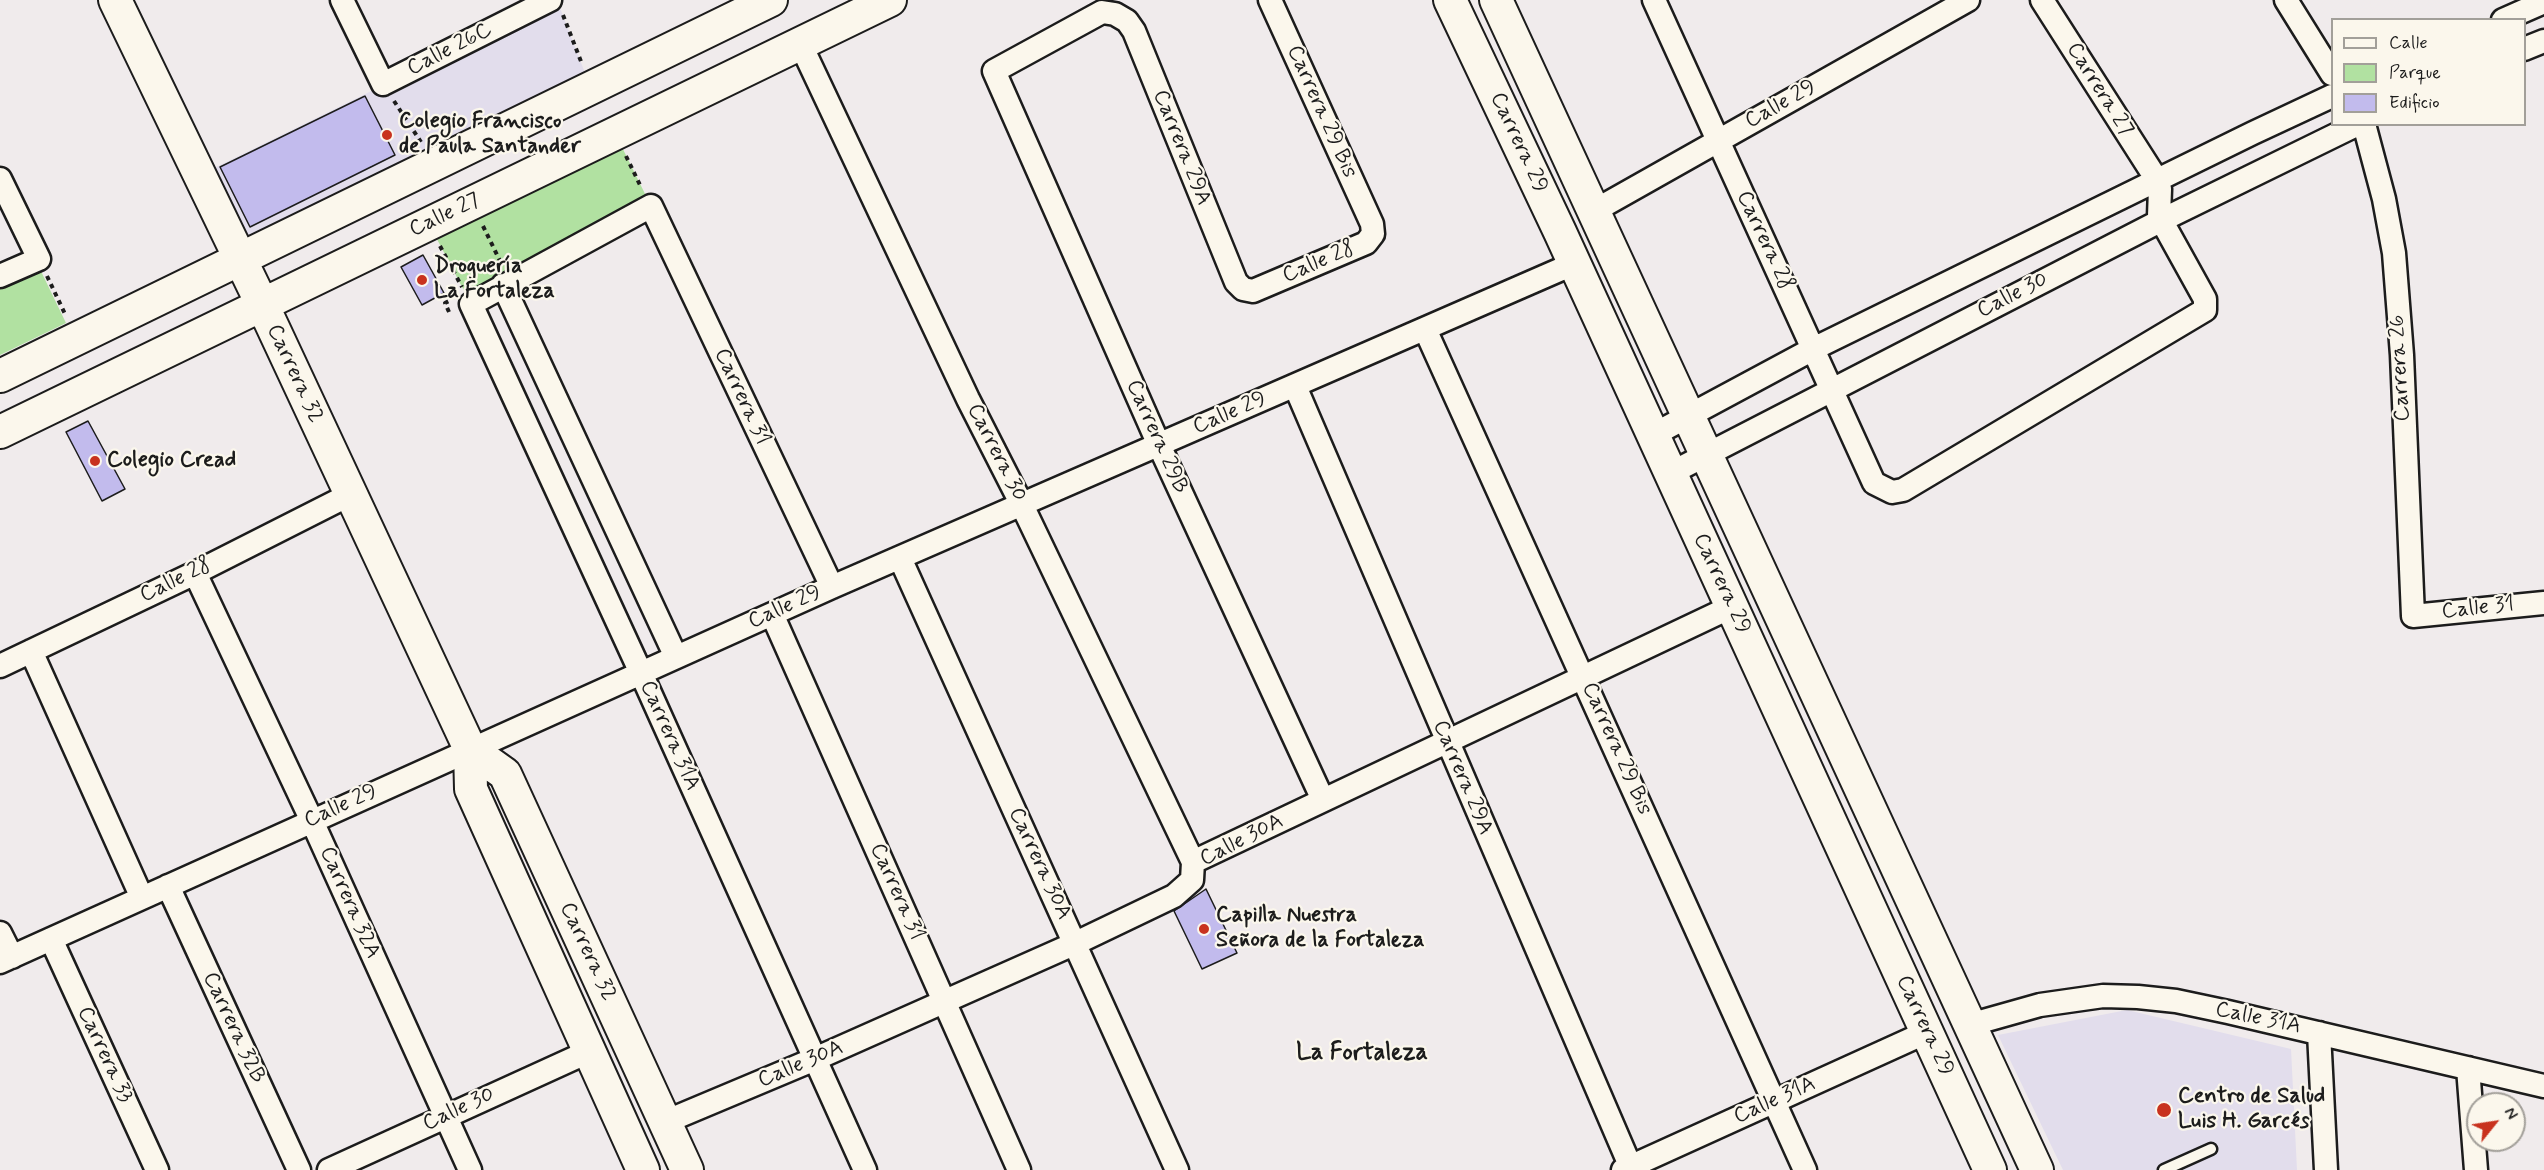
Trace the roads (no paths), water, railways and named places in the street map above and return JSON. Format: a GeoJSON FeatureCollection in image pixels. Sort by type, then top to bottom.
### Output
{"type":"FeatureCollection","features":[{"type":"Feature","properties":{"kind":"street","name":"Carrera 32"},"geometry":{"type":"LineString","coordinates":[[115,0],[262,304],[470,749],[471,789],[643,1170]]}},
{"type":"Feature","properties":{"kind":"street","name":"Calle 26C"},"geometry":{"type":"LineString","coordinates":[[342,0],[383,84],[556,5]]}},
{"type":"Feature","properties":{"kind":"street"},"geometry":{"type":"LineString","coordinates":[[0,376],[771,0]]}},
{"type":"Feature","properties":{"kind":"street","name":"Calle 27"},"geometry":{"type":"LineString","coordinates":[[0,432],[890,0]]}},
{"type":"Feature","properties":{"kind":"street","name":"Carrera 29 Bis"},"geometry":{"type":"LineString","coordinates":[[1270,0],[1372,224]]}},
{"type":"Feature","properties":{"kind":"street","name":"Carrera 29"},"geometry":{"type":"LineString","coordinates":[[1450,0],[1671,473],[1990,1170]]}},
{"type":"Feature","properties":{"kind":"street","name":"Carrera 29"},"geometry":{"type":"LineString","coordinates":[[1496,0],[2037,1170]]}},
{"type":"Feature","properties":{"kind":"street","name":"Carrera 28"},"geometry":{"type":"LineString","coordinates":[[1654,0],[1874,483],[1892,492],[1903,490],[2205,310],[2205,299],[2162,220]]}},
{"type":"Feature","properties":{"kind":"street","name":"Calle 29"},"geometry":{"type":"LineString","coordinates":[[1594,212],[1968,0]]}},
{"type":"Feature","properties":{"kind":"street","name":"Carrera 27"},"geometry":{"type":"LineString","coordinates":[[2042,0],[2157,180]]}},
{"type":"Feature","properties":{"kind":"street"},"geometry":{"type":"LineString","coordinates":[[2286,0],[2331,72]]}},
{"type":"Feature","properties":{"kind":"street"},"geometry":{"type":"LineString","coordinates":[[2512,10],[2544,2]]}},
{"type":"Feature","properties":{"kind":"street","name":"Carrera 29B"},"geometry":{"type":"LineString","coordinates":[[1102,12],[994,71],[1159,445],[1323,800]]}},
{"type":"Feature","properties":{"kind":"street","name":"Carrera 29A"},"geometry":{"type":"LineString","coordinates":[[1102,12],[1121,18],[1134,31],[1236,282],[1243,290],[1252,291]]}},
{"type":"Feature","properties":{"kind":"street","name":"Carrera 30"},"geometry":{"type":"LineString","coordinates":[[800,43],[968,399],[1022,505],[1193,862]]}},
{"type":"Feature","properties":{"kind":"street","name":"Calle 30"},"geometry":{"type":"LineString","coordinates":[[1653,435],[1813,349],[2331,96]]}},
{"type":"Feature","properties":{"kind":"street","name":"Calle 30"},"geometry":{"type":"LineString","coordinates":[[1671,473],[2162,220],[2354,126]]}},
{"type":"Feature","properties":{"kind":"street","name":"Carrera 26"},"geometry":{"type":"LineString","coordinates":[[2365,126],[2384,199],[2394,253],[2402,355],[2412,616]]}},
{"type":"Feature","properties":{"kind":"street"},"geometry":{"type":"LineString","coordinates":[[0,179],[39,260],[0,276]]}},
{"type":"Feature","properties":{"kind":"street"},"geometry":{"type":"LineString","coordinates":[[2157,180],[2160,189],[2158,211],[2162,220]]}},
{"type":"Feature","properties":{"kind":"street","name":"Carrera 31"},"geometry":{"type":"LineString","coordinates":[[507,283],[651,206],[832,587]]}},
{"type":"Feature","properties":{"kind":"street","name":"Calle 28"},"geometry":{"type":"LineString","coordinates":[[1252,291],[1366,243],[1373,234],[1372,224]]}},
{"type":"Feature","properties":{"kind":"street","name":"Calle 29"},"geometry":{"type":"LineString","coordinates":[[6,959],[832,587],[1574,264]]}},
{"type":"Feature","properties":{"kind":"street","name":"Carrera 31A"},"geometry":{"type":"LineString","coordinates":[[676,657],[507,283],[468,298],[641,673],[864,1170]]}},
{"type":"Feature","properties":{"kind":"street","name":"Carrera 29 Bis"},"geometry":{"type":"LineString","coordinates":[[1425,329],[1584,677],[1804,1170]]}},
{"type":"Feature","properties":{"kind":"street","name":"Carrera 29A"},"geometry":{"type":"LineString","coordinates":[[1295,386],[1628,1169]]}},
{"type":"Feature","properties":{"kind":"street","name":"Calle 28"},"geometry":{"type":"LineString","coordinates":[[0,666],[195,573],[351,494]]}},
{"type":"Feature","properties":{"kind":"street","name":"Carrera 30A"},"geometry":{"type":"LineString","coordinates":[[900,558],[1177,1170]]}},
{"type":"Feature","properties":{"kind":"street","name":"Carrera 32A"},"geometry":{"type":"LineString","coordinates":[[195,573],[312,821],[470,1170]]}},
{"type":"Feature","properties":{"kind":"street","name":"Calle 31"},"geometry":{"type":"LineString","coordinates":[[2412,616],[2544,603]]}},
{"type":"Feature","properties":{"kind":"street","name":"Calle 30A"},"geometry":{"type":"LineString","coordinates":[[665,1122],[944,1002],[1174,896],[1192,880],[1193,862],[1731,607]]}},
{"type":"Feature","properties":{"kind":"street","name":"Carrera 31"},"geometry":{"type":"LineString","coordinates":[[772,614],[1019,1170]]}},
{"type":"Feature","properties":{"kind":"street"},"geometry":{"type":"LineString","coordinates":[[31,651],[142,898]]}},
{"type":"Feature","properties":{"kind":"street","name":"Carrera 32"},"geometry":{"type":"LineString","coordinates":[[470,749],[505,774],[687,1170]]}},
{"type":"Feature","properties":{"kind":"street","name":"Carrera 32B"},"geometry":{"type":"LineString","coordinates":[[168,886],[299,1170]]}},
{"type":"Feature","properties":{"kind":"street"},"geometry":{"type":"LineString","coordinates":[[0,933],[6,959]]}},
{"type":"Feature","properties":{"kind":"street","name":"Carrera 33"},"geometry":{"type":"LineString","coordinates":[[51,939],[157,1170]]}},
{"type":"Feature","properties":{"kind":"street","name":"Calle 31A"},"geometry":{"type":"LineString","coordinates":[[1969,1024],[2040,1005],[2103,996],[2176,1001],[2544,1086]]}},
{"type":"Feature","properties":{"kind":"street","name":"Calle 31A"},"geometry":{"type":"LineString","coordinates":[[1628,1169],[1927,1032]]}},
{"type":"Feature","properties":{"kind":"street"},"geometry":{"type":"LineString","coordinates":[[2319,1033],[2326,1170]]}},
{"type":"Feature","properties":{"kind":"street","name":"Calle 30"},"geometry":{"type":"LineString","coordinates":[[329,1170],[590,1051]]}},
{"type":"Feature","properties":{"kind":"street"},"geometry":{"type":"LineString","coordinates":[[2468,1068],[2476,1170]]}},
{"type":"Feature","properties":{"kind":"lane"},"geometry":{"type":"LineString","coordinates":[[2164,1170],[2211,1149]]}},
{"type":"Feature","properties":{"kind":"place","name":"Colegio Francisco de Paula Santander"},"geometry":{"type":"Point","coordinates":[387,135]}},
{"type":"Feature","properties":{"kind":"place","name":"Droguería La Fortaleza"},"geometry":{"type":"Point","coordinates":[422,280]}},
{"type":"Feature","properties":{"kind":"place","name":"Colegio Cread"},"geometry":{"type":"Point","coordinates":[95,461]}},
{"type":"Feature","properties":{"kind":"place","name":"Capilla Nuestra Señora de la Fortaleza"},"geometry":{"type":"Point","coordinates":[1204,929]}},
{"type":"Feature","properties":{"kind":"place","name":"Centro de Salud Luis H. Garcés"},"geometry":{"type":"Point","coordinates":[2164,1110]}},
{"type":"Feature","properties":{"kind":"district","name":"La Fortaleza"},"geometry":{"type":"Point","coordinates":[1362,1054]}}]}
